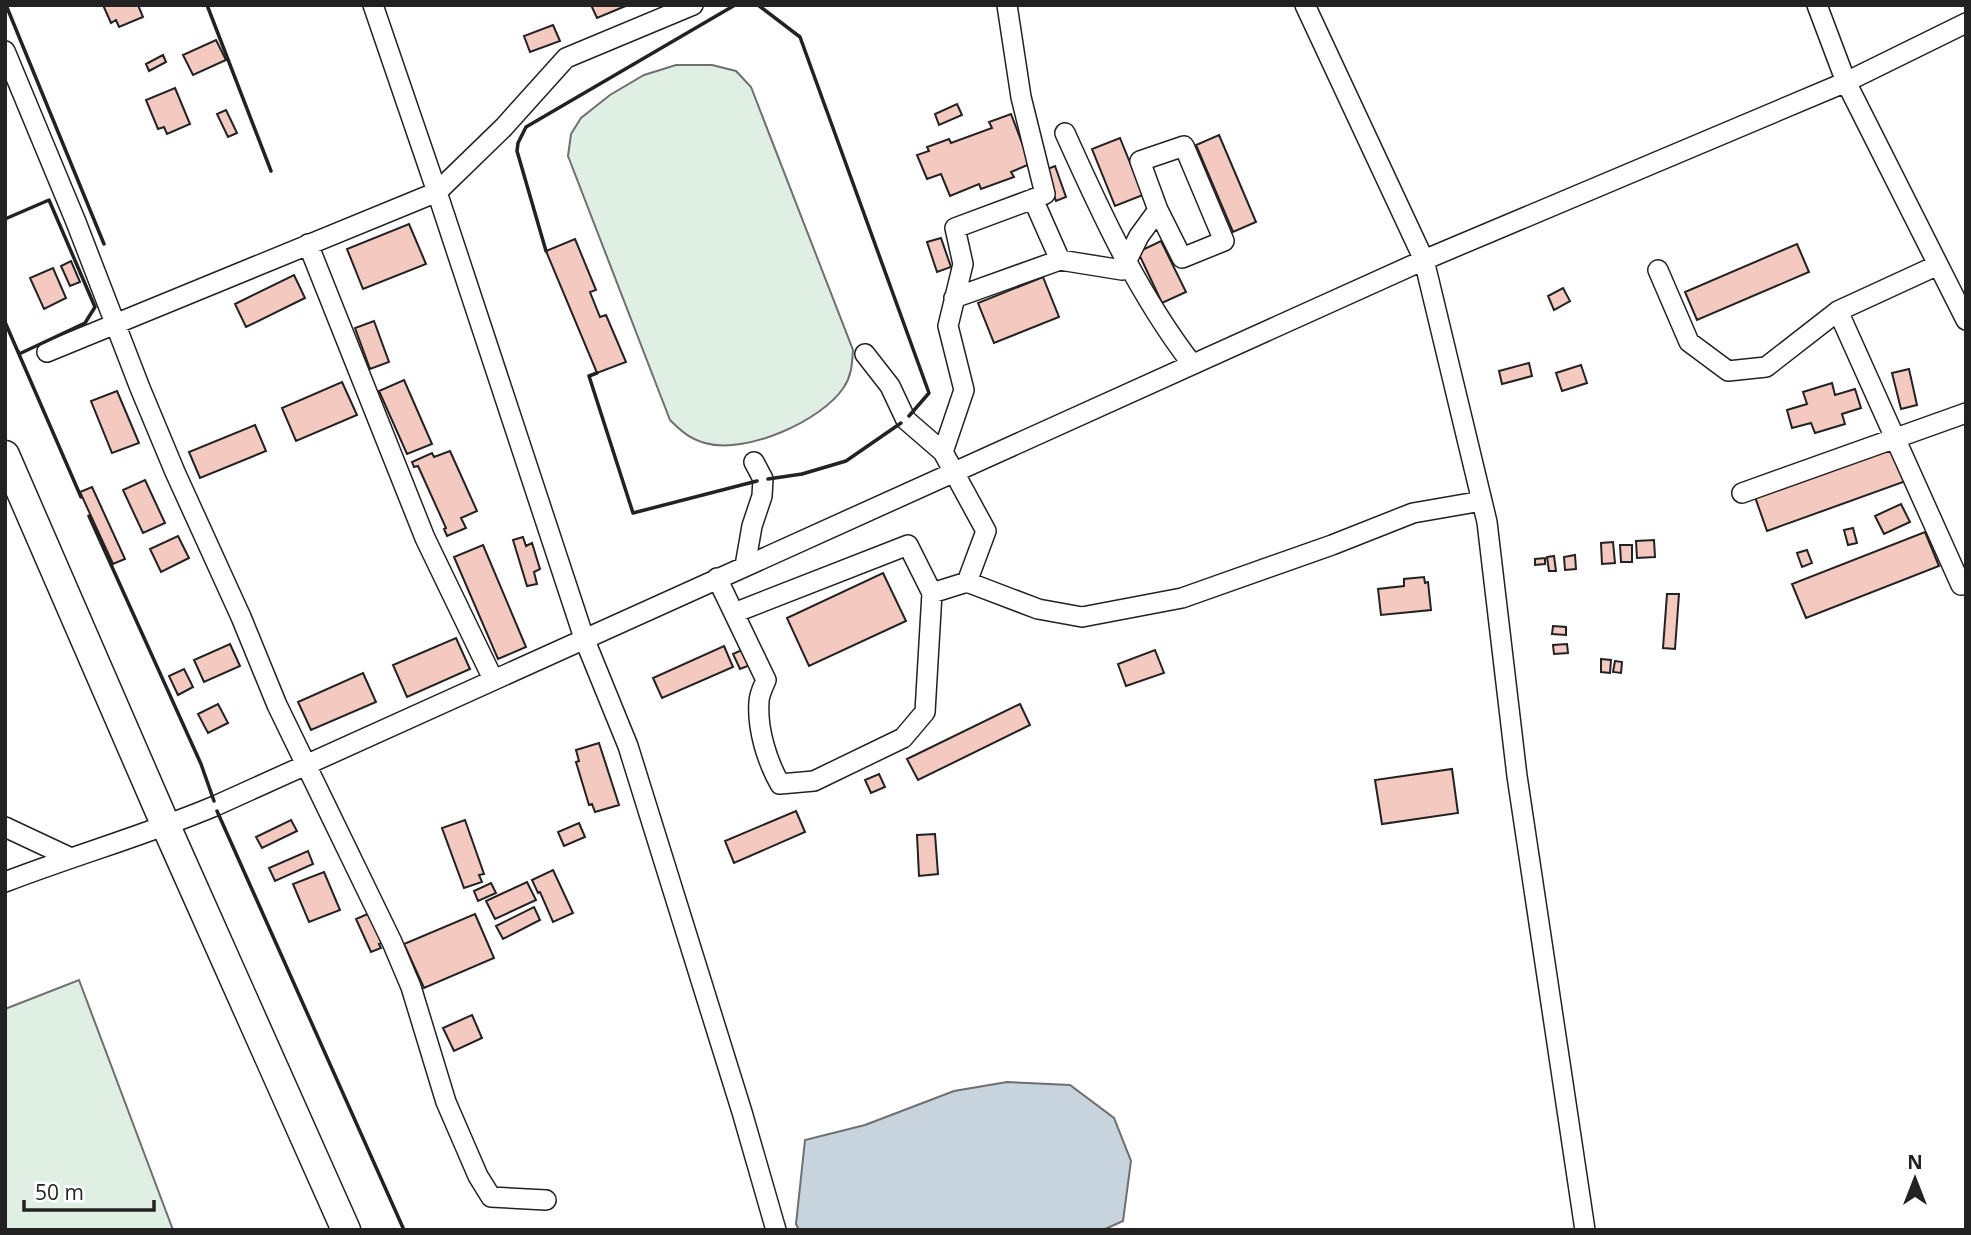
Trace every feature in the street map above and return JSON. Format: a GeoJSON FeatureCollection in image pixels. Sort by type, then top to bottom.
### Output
{"type":"FeatureCollection","features":[{"type":"Feature","properties":{"kind":"highway"},"geometry":{"type":"LineString","coordinates":[[5,454],[166,827],[346,1230]]}},
{"type":"Feature","properties":{"kind":"street"},"geometry":{"type":"LineString","coordinates":[[373,5],[584,638],[628,746],[776,1230]]}},
{"type":"Feature","properties":{"kind":"street"},"geometry":{"type":"LineString","coordinates":[[47,352],[437,192],[504,127],[565,58],[693,5]]}},
{"type":"Feature","properties":{"kind":"street"},"geometry":{"type":"LineString","coordinates":[[943,452],[964,390],[948,326],[963,264],[955,228],[1045,194],[1021,97],[1007,5]]}},
{"type":"Feature","properties":{"kind":"street"},"geometry":{"type":"LineString","coordinates":[[1305,5],[1424,260],[1487,522],[1517,776],[1585,1230]]}},
{"type":"Feature","properties":{"kind":"street"},"geometry":{"type":"LineString","coordinates":[[1817,5],[1846,82],[1966,320]]}},
{"type":"Feature","properties":{"kind":"street"},"geometry":{"type":"LineString","coordinates":[[5,882],[166,827],[1424,260],[1846,82],[1966,23]]}},
{"type":"Feature","properties":{"kind":"street"},"geometry":{"type":"LineString","coordinates":[[5,51],[175,472],[241,617],[277,705],[392,942],[411,987],[446,1102],[478,1176],[491,1197],[546,1200]]}},
{"type":"Feature","properties":{"kind":"street"},"geometry":{"type":"LineString","coordinates":[[1065,132],[1106,223],[1168,333],[1192,364]]}},
{"type":"Feature","properties":{"kind":"street"},"geometry":{"type":"LineString","coordinates":[[1184,146],[1224,241],[1182,258],[1158,210],[1140,161],[1184,146]]}},
{"type":"Feature","properties":{"kind":"street"},"geometry":{"type":"LineString","coordinates":[[1032,199],[1060,260]]}},
{"type":"Feature","properties":{"kind":"street"},"geometry":{"type":"LineString","coordinates":[[954,298],[1060,260],[1122,270],[1139,236],[1158,210]]}},
{"type":"Feature","properties":{"kind":"street"},"geometry":{"type":"LineString","coordinates":[[308,244],[425,538],[493,679]]}},
{"type":"Feature","properties":{"kind":"street"},"geometry":{"type":"LineString","coordinates":[[1658,270],[1689,342],[1728,371],[1766,367],[1838,310],[1938,265]]}},
{"type":"Feature","properties":{"kind":"street"},"geometry":{"type":"LineString","coordinates":[[1838,310],[1961,585]]}},
{"type":"Feature","properties":{"kind":"street"},"geometry":{"type":"LineString","coordinates":[[865,354],[890,386],[906,420],[943,452],[986,531],[967,582]]}},
{"type":"Feature","properties":{"kind":"street"},"geometry":{"type":"LineString","coordinates":[[1742,493],[1966,413]]}},
{"type":"Feature","properties":{"kind":"street"},"geometry":{"type":"LineString","coordinates":[[745,566],[752,526],[762,496],[763,479],[754,462]]}},
{"type":"Feature","properties":{"kind":"street"},"geometry":{"type":"LineString","coordinates":[[932,593],[967,582],[1038,609],[1082,617],[1182,598],[1413,513],[1482,501]]}},
{"type":"Feature","properties":{"kind":"street"},"geometry":{"type":"LineString","coordinates":[[717,578],[766,680],[759,700],[762,735],[772,771],[779,784],[814,781],[903,738],[925,712],[932,593],[908,545],[734,613]]}},
{"type":"Feature","properties":{"kind":"street"},"geometry":{"type":"LineString","coordinates":[[5,827],[69,858]]}},
{"type":"Feature","properties":{"kind":"green space"},"geometry":{"type":"Polygon","coordinates":[[[676,65],[712,65],[736,71],[751,87],[853,350],[849,378],[833,400],[801,423],[761,440],[722,445],[705,443],[686,434],[670,420],[568,156],[571,134],[581,118],[610,95],[644,75],[676,65]]]}},
{"type":"Feature","properties":{"kind":"green space"},"geometry":{"type":"Polygon","coordinates":[[[79,980],[173,1230],[5,1230],[5,1009],[79,980]]]}},
{"type":"Feature","properties":{"kind":"shaded area"},"geometry":{"type":"Polygon","coordinates":[[[1007,1082],[1070,1085],[1114,1118],[1131,1161],[1123,1221],[1103,1230],[799,1230],[796,1224],[805,1140],[865,1125],[954,1091],[1007,1082]]]}},
{"type":"Feature","properties":{"kind":"building"},"geometry":{"type":"Polygon","coordinates":[[[103,5],[138,5],[143,17],[119,27],[116,20],[111,23],[103,5]]]}},
{"type":"Feature","properties":{"kind":"building"},"geometry":{"type":"Polygon","coordinates":[[[591,5],[628,5],[597,18],[591,5]]]}},
{"type":"Feature","properties":{"kind":"building"},"geometry":{"type":"Polygon","coordinates":[[[553,25],[560,41],[530,52],[524,36],[553,25]]]}},
{"type":"Feature","properties":{"kind":"building"},"geometry":{"type":"Polygon","coordinates":[[[216,40],[226,60],[193,75],[183,55],[216,40]]]}},
{"type":"Feature","properties":{"kind":"building"},"geometry":{"type":"Polygon","coordinates":[[[163,55],[166,62],[149,71],[146,64],[163,55]]]}},
{"type":"Feature","properties":{"kind":"building"},"geometry":{"type":"Polygon","coordinates":[[[175,88],[190,124],[167,134],[164,127],[158,129],[146,100],[175,88]]]}},
{"type":"Feature","properties":{"kind":"building"},"geometry":{"type":"Polygon","coordinates":[[[957,104],[962,115],[939,125],[935,114],[957,104]]]}},
{"type":"Feature","properties":{"kind":"building"},"geometry":{"type":"Polygon","coordinates":[[[226,110],[237,133],[228,137],[217,114],[226,110]]]}},
{"type":"Feature","properties":{"kind":"building"},"geometry":{"type":"Polygon","coordinates":[[[1011,114],[1030,164],[1011,172],[1014,177],[981,189],[979,184],[950,196],[941,174],[927,179],[917,155],[929,151],[927,147],[949,139],[951,143],[992,128],[989,122],[1011,114]]]}},
{"type":"Feature","properties":{"kind":"building"},"geometry":{"type":"Polygon","coordinates":[[[1219,135],[1256,222],[1233,232],[1196,145],[1219,135]]]}},
{"type":"Feature","properties":{"kind":"building"},"geometry":{"type":"Polygon","coordinates":[[[1120,138],[1143,195],[1115,206],[1092,149],[1120,138]]]}},
{"type":"Feature","properties":{"kind":"building"},"geometry":{"type":"Polygon","coordinates":[[[1055,166],[1066,197],[1056,201],[1045,170],[1055,166]]]}},
{"type":"Feature","properties":{"kind":"building"},"geometry":{"type":"Polygon","coordinates":[[[409,224],[426,264],[363,289],[347,249],[409,224]]]}},
{"type":"Feature","properties":{"kind":"building"},"geometry":{"type":"Polygon","coordinates":[[[941,238],[951,267],[937,272],[927,242],[941,238]]]}},
{"type":"Feature","properties":{"kind":"building"},"geometry":{"type":"Polygon","coordinates":[[[575,239],[596,290],[590,292],[600,317],[606,315],[626,362],[597,373],[546,251],[575,239]]]}},
{"type":"Feature","properties":{"kind":"building"},"geometry":{"type":"Polygon","coordinates":[[[1161,241],[1186,292],[1162,303],[1138,252],[1161,241]]]}},
{"type":"Feature","properties":{"kind":"building"},"geometry":{"type":"Polygon","coordinates":[[[1797,244],[1809,272],[1697,320],[1685,292],[1797,244]]]}},
{"type":"Feature","properties":{"kind":"building"},"geometry":{"type":"Polygon","coordinates":[[[71,261],[80,282],[70,286],[61,266],[71,261]]]}},
{"type":"Feature","properties":{"kind":"building"},"geometry":{"type":"Polygon","coordinates":[[[53,268],[66,298],[44,309],[30,278],[53,268]]]}},
{"type":"Feature","properties":{"kind":"building"},"geometry":{"type":"Polygon","coordinates":[[[294,275],[305,298],[246,327],[235,304],[294,275]]]}},
{"type":"Feature","properties":{"kind":"building"},"geometry":{"type":"Polygon","coordinates":[[[1043,277],[1059,317],[994,343],[978,303],[1043,277]]]}},
{"type":"Feature","properties":{"kind":"building"},"geometry":{"type":"Polygon","coordinates":[[[1563,288],[1570,301],[1554,310],[1548,296],[1563,288]]]}},
{"type":"Feature","properties":{"kind":"building"},"geometry":{"type":"Polygon","coordinates":[[[374,321],[389,362],[370,369],[355,328],[374,321]]]}},
{"type":"Feature","properties":{"kind":"building"},"geometry":{"type":"Polygon","coordinates":[[[1529,363],[1532,376],[1502,384],[1499,371],[1529,363]]]}},
{"type":"Feature","properties":{"kind":"building"},"geometry":{"type":"Polygon","coordinates":[[[1581,365],[1587,383],[1562,391],[1556,373],[1581,365]]]}},
{"type":"Feature","properties":{"kind":"building"},"geometry":{"type":"Polygon","coordinates":[[[1909,369],[1917,405],[1901,409],[1892,373],[1909,369]]]}},
{"type":"Feature","properties":{"kind":"building"},"geometry":{"type":"Polygon","coordinates":[[[404,380],[432,444],[407,454],[379,391],[404,380]]]}},
{"type":"Feature","properties":{"kind":"building"},"geometry":{"type":"Polygon","coordinates":[[[342,382],[357,415],[296,441],[282,408],[342,382]]]}},
{"type":"Feature","properties":{"kind":"building"},"geometry":{"type":"Polygon","coordinates":[[[1832,383],[1835,395],[1855,389],[1861,408],[1842,414],[1845,424],[1815,433],[1811,423],[1792,428],[1787,410],[1807,404],[1803,392],[1832,383]]]}},
{"type":"Feature","properties":{"kind":"building"},"geometry":{"type":"Polygon","coordinates":[[[117,391],[139,443],[112,453],[91,401],[117,391]]]}},
{"type":"Feature","properties":{"kind":"building"},"geometry":{"type":"Polygon","coordinates":[[[255,425],[266,451],[200,478],[189,452],[255,425]]]}},
{"type":"Feature","properties":{"kind":"building"},"geometry":{"type":"Polygon","coordinates":[[[1893,447],[1906,481],[1767,531],[1755,497],[1893,447]]]}},
{"type":"Feature","properties":{"kind":"building"},"geometry":{"type":"Polygon","coordinates":[[[450,451],[477,511],[461,518],[466,528],[447,536],[444,529],[446,528],[418,466],[414,467],[412,462],[432,453],[434,457],[450,451]]]}},
{"type":"Feature","properties":{"kind":"building"},"geometry":{"type":"Polygon","coordinates":[[[145,480],[165,523],[143,533],[123,490],[145,480]]]}},
{"type":"Feature","properties":{"kind":"building"},"geometry":{"type":"Polygon","coordinates":[[[92,487],[125,559],[113,564],[80,492],[92,487]]]}},
{"type":"Feature","properties":{"kind":"building"},"geometry":{"type":"Polygon","coordinates":[[[1901,504],[1910,522],[1884,534],[1875,516],[1901,504]]]}},
{"type":"Feature","properties":{"kind":"building"},"geometry":{"type":"Polygon","coordinates":[[[1853,528],[1857,543],[1848,545],[1844,530],[1853,528]]]}},
{"type":"Feature","properties":{"kind":"building"},"geometry":{"type":"Polygon","coordinates":[[[1925,532],[1939,566],[1806,618],[1792,584],[1925,532]]]}},
{"type":"Feature","properties":{"kind":"building"},"geometry":{"type":"Polygon","coordinates":[[[178,536],[189,558],[161,572],[150,549],[178,536]]]}},
{"type":"Feature","properties":{"kind":"building"},"geometry":{"type":"Polygon","coordinates":[[[523,537],[526,546],[532,543],[540,569],[534,572],[537,584],[527,586],[513,540],[523,537]]]}},
{"type":"Feature","properties":{"kind":"building"},"geometry":{"type":"Polygon","coordinates":[[[1654,540],[1655,557],[1637,558],[1636,541],[1654,540]]]}},
{"type":"Feature","properties":{"kind":"building"},"geometry":{"type":"Polygon","coordinates":[[[1613,542],[1615,563],[1602,564],[1601,543],[1613,542]]]}},
{"type":"Feature","properties":{"kind":"building"},"geometry":{"type":"Polygon","coordinates":[[[483,545],[526,647],[498,659],[454,557],[483,545]]]}},
{"type":"Feature","properties":{"kind":"building"},"geometry":{"type":"Polygon","coordinates":[[[1620,545],[1632,545],[1632,562],[1621,562],[1620,545]]]}},
{"type":"Feature","properties":{"kind":"building"},"geometry":{"type":"Polygon","coordinates":[[[1807,550],[1812,563],[1802,567],[1797,553],[1807,550]]]}},
{"type":"Feature","properties":{"kind":"building"},"geometry":{"type":"Polygon","coordinates":[[[1575,555],[1576,569],[1565,570],[1564,557],[1575,555]]]}},
{"type":"Feature","properties":{"kind":"building"},"geometry":{"type":"Polygon","coordinates":[[[1554,556],[1556,571],[1549,571],[1547,557],[1554,556]]]}},
{"type":"Feature","properties":{"kind":"building"},"geometry":{"type":"Polygon","coordinates":[[[1545,558],[1545,564],[1535,565],[1535,559],[1545,558]]]}},
{"type":"Feature","properties":{"kind":"building"},"geometry":{"type":"Polygon","coordinates":[[[883,573],[906,621],[809,666],[787,618],[883,573]]]}},
{"type":"Feature","properties":{"kind":"building"},"geometry":{"type":"Polygon","coordinates":[[[1424,577],[1425,583],[1428,582],[1431,610],[1381,615],[1378,589],[1404,586],[1404,579],[1424,577]]]}},
{"type":"Feature","properties":{"kind":"building"},"geometry":{"type":"Polygon","coordinates":[[[1667,594],[1679,594],[1675,649],[1663,648],[1667,594]]]}},
{"type":"Feature","properties":{"kind":"building"},"geometry":{"type":"Polygon","coordinates":[[[1553,626],[1566,627],[1566,635],[1552,634],[1553,626]]]}},
{"type":"Feature","properties":{"kind":"building"},"geometry":{"type":"Polygon","coordinates":[[[456,638],[470,669],[407,697],[393,665],[456,638]]]}},
{"type":"Feature","properties":{"kind":"building"},"geometry":{"type":"Polygon","coordinates":[[[230,644],[240,666],[204,682],[194,660],[230,644]]]}},
{"type":"Feature","properties":{"kind":"building"},"geometry":{"type":"Polygon","coordinates":[[[1567,644],[1568,653],[1554,654],[1553,645],[1567,644]]]}},
{"type":"Feature","properties":{"kind":"building"},"geometry":{"type":"Polygon","coordinates":[[[724,646],[733,667],[662,698],[653,678],[724,646]]]}},
{"type":"Feature","properties":{"kind":"building"},"geometry":{"type":"Polygon","coordinates":[[[746,648],[753,664],[740,669],[733,654],[746,648]]]}},
{"type":"Feature","properties":{"kind":"building"},"geometry":{"type":"Polygon","coordinates":[[[1155,650],[1164,673],[1126,686],[1118,664],[1155,650]]]}},
{"type":"Feature","properties":{"kind":"building"},"geometry":{"type":"Polygon","coordinates":[[[1601,659],[1611,660],[1610,673],[1601,672],[1601,659]]]}},
{"type":"Feature","properties":{"kind":"building"},"geometry":{"type":"Polygon","coordinates":[[[1615,661],[1622,662],[1621,673],[1613,672],[1615,661]]]}},
{"type":"Feature","properties":{"kind":"building"},"geometry":{"type":"Polygon","coordinates":[[[184,669],[193,687],[178,695],[169,676],[184,669]]]}},
{"type":"Feature","properties":{"kind":"building"},"geometry":{"type":"Polygon","coordinates":[[[363,673],[376,702],[311,730],[298,702],[363,673]]]}},
{"type":"Feature","properties":{"kind":"building"},"geometry":{"type":"Polygon","coordinates":[[[218,704],[228,723],[208,733],[198,714],[218,704]]]}},
{"type":"Feature","properties":{"kind":"building"},"geometry":{"type":"Polygon","coordinates":[[[1020,704],[1030,725],[918,780],[907,759],[1020,704]]]}},
{"type":"Feature","properties":{"kind":"building"},"geometry":{"type":"Polygon","coordinates":[[[599,743],[619,805],[595,812],[592,804],[589,805],[576,762],[579,761],[576,750],[599,743]]]}},
{"type":"Feature","properties":{"kind":"building"},"geometry":{"type":"Polygon","coordinates":[[[1452,769],[1458,813],[1382,824],[1375,780],[1452,769]]]}},
{"type":"Feature","properties":{"kind":"building"},"geometry":{"type":"Polygon","coordinates":[[[879,774],[885,787],[871,793],[865,780],[879,774]]]}},
{"type":"Feature","properties":{"kind":"building"},"geometry":{"type":"Polygon","coordinates":[[[796,811],[805,832],[734,863],[725,841],[796,811]]]}},
{"type":"Feature","properties":{"kind":"building"},"geometry":{"type":"Polygon","coordinates":[[[291,820],[297,831],[262,848],[256,837],[291,820]]]}},
{"type":"Feature","properties":{"kind":"building"},"geometry":{"type":"Polygon","coordinates":[[[465,820],[484,874],[479,875],[482,882],[464,888],[442,828],[465,820]]]}},
{"type":"Feature","properties":{"kind":"building"},"geometry":{"type":"Polygon","coordinates":[[[579,823],[585,837],[564,846],[558,832],[579,823]]]}},
{"type":"Feature","properties":{"kind":"building"},"geometry":{"type":"Polygon","coordinates":[[[935,834],[938,874],[919,876],[917,835],[935,834]]]}},
{"type":"Feature","properties":{"kind":"building"},"geometry":{"type":"Polygon","coordinates":[[[308,851],[313,864],[275,881],[269,868],[308,851]]]}},
{"type":"Feature","properties":{"kind":"building"},"geometry":{"type":"Polygon","coordinates":[[[553,870],[573,913],[553,922],[532,880],[553,870]]]}},
{"type":"Feature","properties":{"kind":"building"},"geometry":{"type":"Polygon","coordinates":[[[324,872],[340,910],[309,922],[293,884],[324,872]]]}},
{"type":"Feature","properties":{"kind":"building"},"geometry":{"type":"Polygon","coordinates":[[[527,882],[536,900],[495,919],[486,901],[527,882]]]}},
{"type":"Feature","properties":{"kind":"building"},"geometry":{"type":"Polygon","coordinates":[[[491,883],[496,893],[478,901],[474,891],[491,883]]]}},
{"type":"Feature","properties":{"kind":"building"},"geometry":{"type":"Polygon","coordinates":[[[534,907],[540,920],[503,939],[496,926],[534,907]]]}},
{"type":"Feature","properties":{"kind":"building"},"geometry":{"type":"Polygon","coordinates":[[[372,912],[385,942],[379,944],[381,948],[371,952],[356,919],[372,912]]]}},
{"type":"Feature","properties":{"kind":"building"},"geometry":{"type":"Polygon","coordinates":[[[475,914],[494,958],[424,988],[404,944],[475,914]]]}},
{"type":"Feature","properties":{"kind":"building"},"geometry":{"type":"Polygon","coordinates":[[[472,1015],[482,1038],[454,1051],[443,1028],[472,1015]]]}},
{"type":"Feature","properties":{"kind":"wall"},"geometry":{"type":"LineString","coordinates":[[6,5],[104,244]]}},
{"type":"Feature","properties":{"kind":"wall"},"geometry":{"type":"LineString","coordinates":[[207,5],[271,171]]}},
{"type":"Feature","properties":{"kind":"wall"},"geometry":{"type":"LineString","coordinates":[[546,251],[517,151],[526,127],[735,5]]}},
{"type":"Feature","properties":{"kind":"wall"},"geometry":{"type":"LineString","coordinates":[[758,5],[800,37],[929,393],[909,416]]}},
{"type":"Feature","properties":{"kind":"wall"},"geometry":{"type":"LineString","coordinates":[[5,219],[49,200],[95,307],[85,323],[19,354],[18,351]]}},
{"type":"Feature","properties":{"kind":"wall"},"geometry":{"type":"LineString","coordinates":[[5,322],[81,497]]}},
{"type":"Feature","properties":{"kind":"wall"},"geometry":{"type":"LineString","coordinates":[[597,373],[589,376],[633,513],[757,481]]}},
{"type":"Feature","properties":{"kind":"wall"},"geometry":{"type":"LineString","coordinates":[[768,479],[802,474],[846,461],[901,423]]}},
{"type":"Feature","properties":{"kind":"wall"},"geometry":{"type":"LineString","coordinates":[[89,516],[201,764],[214,801]]}},
{"type":"Feature","properties":{"kind":"wall"},"geometry":{"type":"LineString","coordinates":[[217,811],[404,1230]]}}]}
